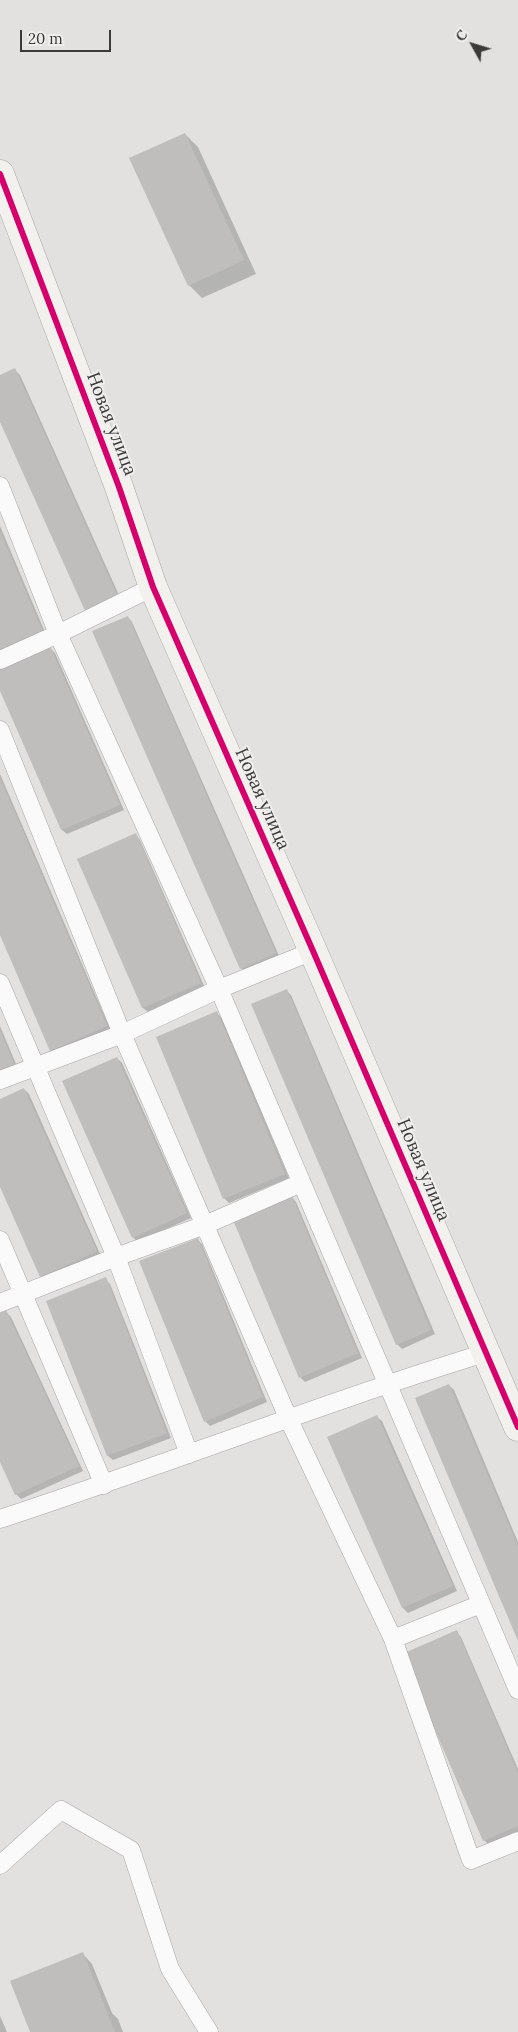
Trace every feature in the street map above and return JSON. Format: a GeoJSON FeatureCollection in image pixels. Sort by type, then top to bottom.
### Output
{"type":"FeatureCollection","features":[{"type":"Feature","properties":{"kind":"street","name":"Новая улица"},"geometry":{"type":"LineString","coordinates":[[0,174],[115,477],[153,587],[313,951],[518,1427]]}},
{"type":"Feature","properties":{"kind":"lane"},"geometry":{"type":"LineString","coordinates":[[0,486],[58,634],[219,989],[518,1690]]}},
{"type":"Feature","properties":{"kind":"lane"},"geometry":{"type":"LineString","coordinates":[[0,660],[58,634],[153,587]]}},
{"type":"Feature","properties":{"kind":"lane"},"geometry":{"type":"LineString","coordinates":[[0,730],[122,1034],[289,1420],[393,1638],[471,1860],[518,1841]]}},
{"type":"Feature","properties":{"kind":"lane"},"geometry":{"type":"LineString","coordinates":[[0,1080],[122,1034],[219,989],[313,951]]}},
{"type":"Feature","properties":{"kind":"lane"},"geometry":{"type":"LineString","coordinates":[[0,983],[116,1257],[189,1454]]}},
{"type":"Feature","properties":{"kind":"lane"},"geometry":{"type":"LineString","coordinates":[[0,1303],[116,1257],[206,1225],[301,1183]]}},
{"type":"Feature","properties":{"kind":"lane"},"geometry":{"type":"LineString","coordinates":[[0,1240],[104,1485]]}},
{"type":"Feature","properties":{"kind":"lane"},"geometry":{"type":"LineString","coordinates":[[0,1519],[104,1485],[289,1420],[387,1383],[485,1352]]}},
{"type":"Feature","properties":{"kind":"lane"},"geometry":{"type":"LineString","coordinates":[[393,1638],[481,1604]]}},
{"type":"Feature","properties":{"kind":"lane"},"geometry":{"type":"LineString","coordinates":[[0,1865],[61,1810],[131,1850],[170,1969],[209,2032]]}},
{"type":"Feature","properties":{"kind":"building"},"geometry":{"type":"Polygon","coordinates":[[[185,133],[244,260],[188,286],[129,158],[185,133]]]}},
{"type":"Feature","properties":{"kind":"building"},"geometry":{"type":"Polygon","coordinates":[[[15,368],[119,599],[86,613],[0,422],[0,375],[15,368]]]}},
{"type":"Feature","properties":{"kind":"building"},"geometry":{"type":"Polygon","coordinates":[[[0,531],[43,632],[0,650],[0,531]]]}},
{"type":"Feature","properties":{"kind":"building"},"geometry":{"type":"Polygon","coordinates":[[[128,616],[276,953],[240,969],[92,631],[128,616]]]}},
{"type":"Feature","properties":{"kind":"building"},"geometry":{"type":"Polygon","coordinates":[[[50,646],[120,805],[61,830],[0,691],[0,668],[50,646]]]}},
{"type":"Feature","properties":{"kind":"building"},"geometry":{"type":"Polygon","coordinates":[[[0,778],[107,1026],[50,1051],[0,935],[0,778]]]}},
{"type":"Feature","properties":{"kind":"building"},"geometry":{"type":"Polygon","coordinates":[[[136,833],[201,983],[142,1008],[77,859],[136,833]]]}},
{"type":"Feature","properties":{"kind":"building"},"geometry":{"type":"Polygon","coordinates":[[[287,989],[431,1330],[396,1345],[251,1004],[287,989]]]}},
{"type":"Feature","properties":{"kind":"building"},"geometry":{"type":"Polygon","coordinates":[[[217,1011],[285,1174],[223,1199],[156,1037],[217,1011]]]}},
{"type":"Feature","properties":{"kind":"building"},"geometry":{"type":"Polygon","coordinates":[[[0,1030],[15,1066],[0,1073],[0,1030]]]}},
{"type":"Feature","properties":{"kind":"building"},"geometry":{"type":"Polygon","coordinates":[[[117,1057],[187,1213],[132,1238],[62,1081],[117,1057]]]}},
{"type":"Feature","properties":{"kind":"building"},"geometry":{"type":"Polygon","coordinates":[[[24,1088],[97,1251],[40,1277],[0,1187],[0,1099],[24,1088]]]}},
{"type":"Feature","properties":{"kind":"building"},"geometry":{"type":"Polygon","coordinates":[[[292,1196],[358,1353],[299,1378],[233,1220],[292,1196]]]}},
{"type":"Feature","properties":{"kind":"building"},"geometry":{"type":"Polygon","coordinates":[[[198,1238],[263,1397],[204,1422],[139,1261],[198,1238]]]}},
{"type":"Feature","properties":{"kind":"building"},"geometry":{"type":"Polygon","coordinates":[[[106,1277],[167,1433],[107,1456],[46,1301],[106,1277]]]}},
{"type":"Feature","properties":{"kind":"building"},"geometry":{"type":"Polygon","coordinates":[[[6,1310],[79,1466],[15,1495],[0,1462],[0,1313],[6,1310]]]}},
{"type":"Feature","properties":{"kind":"building"},"geometry":{"type":"Polygon","coordinates":[[[449,1384],[518,1546],[518,1641],[415,1398],[449,1384]]]}},
{"type":"Feature","properties":{"kind":"building"},"geometry":{"type":"Polygon","coordinates":[[[377,1415],[453,1586],[402,1608],[327,1437],[377,1415]]]}},
{"type":"Feature","properties":{"kind":"building"},"geometry":{"type":"Polygon","coordinates":[[[457,1630],[518,1773],[518,1826],[483,1841],[402,1654],[457,1630]]]}},
{"type":"Feature","properties":{"kind":"building"},"geometry":{"type":"Polygon","coordinates":[[[83,1952],[115,2032],[30,2032],[10,1981],[83,1952]]]}},
{"type":"Feature","properties":{"kind":"cycle path"},"geometry":{"type":"LineString","coordinates":[[0,174],[119,487],[153,587],[313,951],[518,1427]]}}]}
